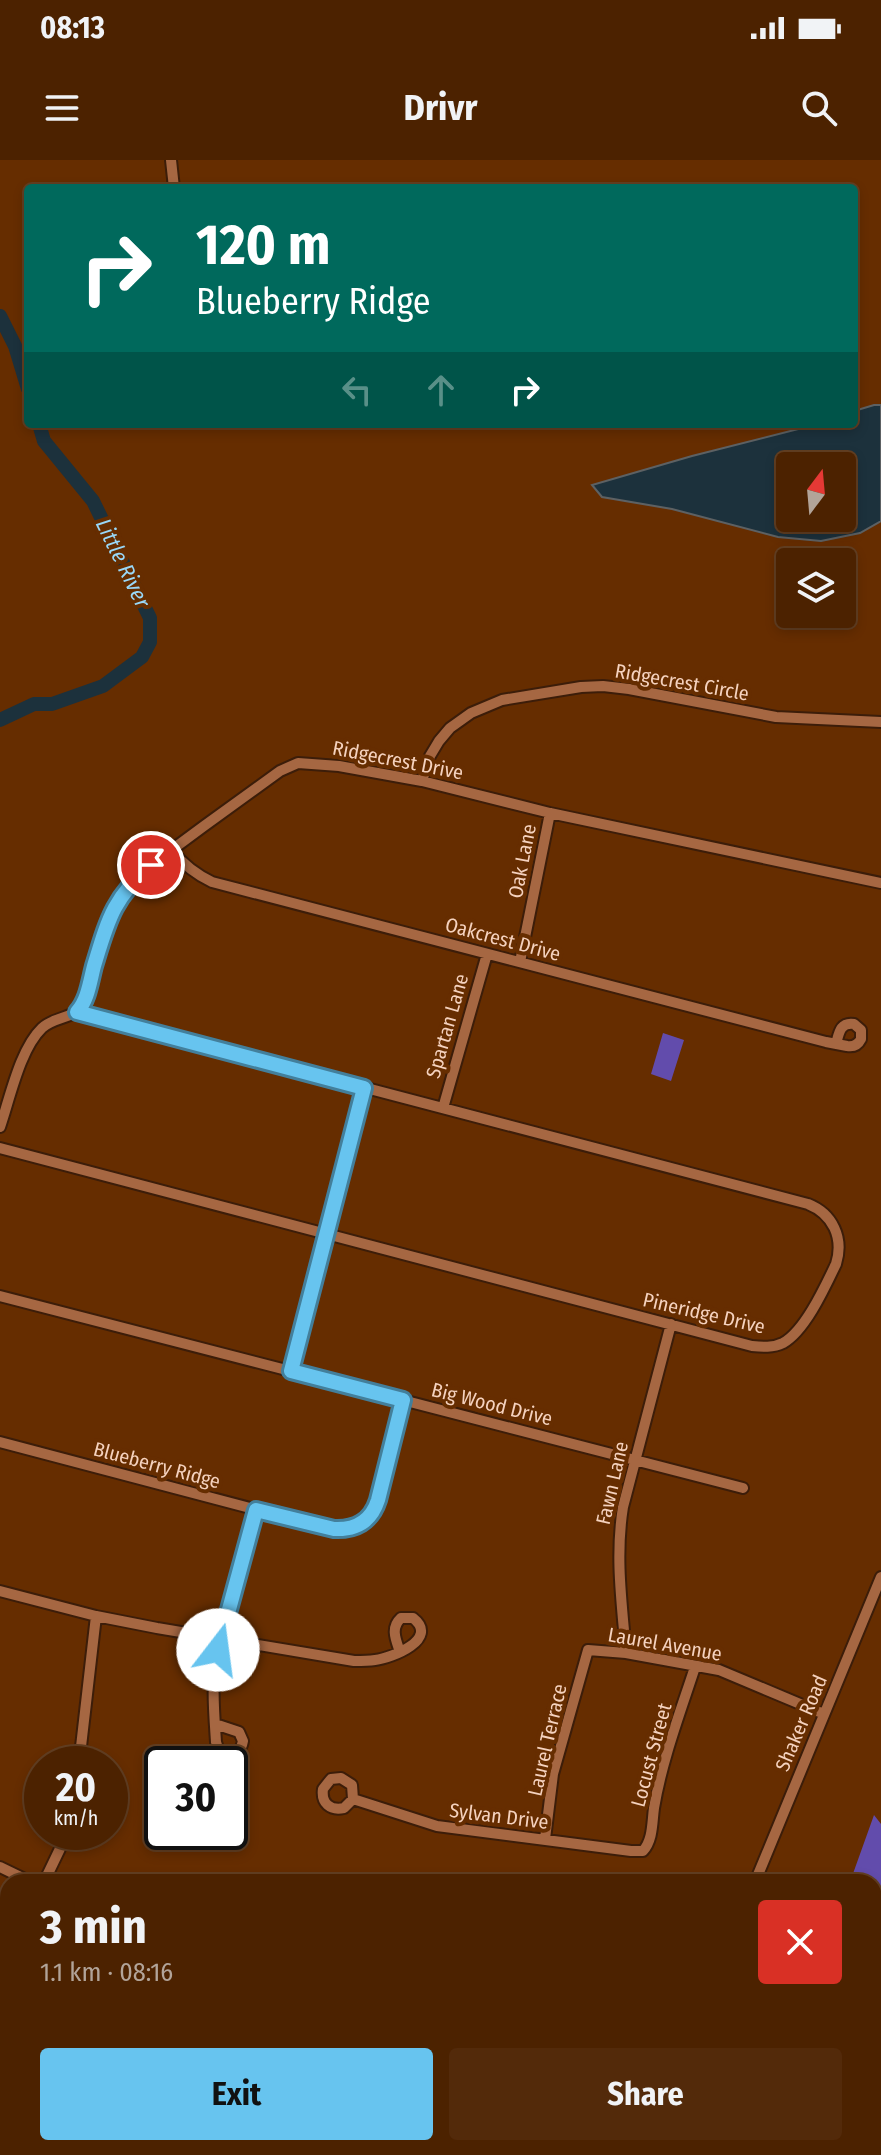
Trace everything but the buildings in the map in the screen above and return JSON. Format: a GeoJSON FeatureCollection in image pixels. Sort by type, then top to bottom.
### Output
{"type":"FeatureCollection","features":[{"type":"Feature","properties":{"kind":"street"},"geometry":{"type":"LineString","coordinates":[[171,160],[174,184]]}},
{"type":"Feature","properties":{"kind":"street","name":"Ridgecrest Circle"},"geometry":{"type":"LineString","coordinates":[[422,781],[430,756],[439,741],[450,728],[471,713],[502,700],[581,687],[629,689],[776,717],[881,722]]}},
{"type":"Feature","properties":{"kind":"street","name":"Ridgecrest Drive"},"geometry":{"type":"LineString","coordinates":[[77,1012],[87,993],[112,909],[127,887],[171,850],[280,771],[298,763],[352,768],[422,781],[550,813],[881,883]]}},
{"type":"Feature","properties":{"kind":"street","name":"Oak Lane"},"geometry":{"type":"LineString","coordinates":[[520,962],[550,813]]}},
{"type":"Feature","properties":{"kind":"street","name":"Oakcrest Drive"},"geometry":{"type":"LineString","coordinates":[[171,850],[187,868],[212,882],[836,1044]]}},
{"type":"Feature","properties":{"kind":"street","name":"Spartan Lane"},"geometry":{"type":"LineString","coordinates":[[443,1108],[487,954]]}},
{"type":"Feature","properties":{"kind":"street"},"geometry":{"type":"LineString","coordinates":[[0,1127],[5,1097],[28,1047],[40,1030],[56,1019],[77,1012]]}},
{"type":"Feature","properties":{"kind":"street","name":"Pineridge Drive"},"geometry":{"type":"LineString","coordinates":[[0,1148],[752,1346],[772,1347],[785,1342],[799,1329],[836,1264],[839,1244],[831,1220],[808,1204],[77,1012]]}},
{"type":"Feature","properties":{"kind":"street"},"geometry":{"type":"LineString","coordinates":[[291,1371],[364,1088]]}},
{"type":"Feature","properties":{"kind":"street","name":"Big Wood Drive"},"geometry":{"type":"LineString","coordinates":[[0,1296],[743,1488]]}},
{"type":"Feature","properties":{"kind":"street","name":"Fawn Lane"},"geometry":{"type":"LineString","coordinates":[[626,1653],[619,1581],[619,1531],[671,1324]]}},
{"type":"Feature","properties":{"kind":"street","name":"Blueberry Ridge"},"geometry":{"type":"LineString","coordinates":[[0,1442],[256,1510],[345,1530],[364,1522],[375,1510],[403,1400]]}},
{"type":"Feature","properties":{"kind":"street"},"geometry":{"type":"LineString","coordinates":[[215,1724],[214,1672],[256,1510]]}},
{"type":"Feature","properties":{"kind":"street","name":"Shaker Road"},"geometry":{"type":"LineString","coordinates":[[758,1874],[881,1577]]}},
{"type":"Feature","properties":{"kind":"street"},"geometry":{"type":"LineString","coordinates":[[0,1591],[96,1616],[354,1661],[375,1660],[400,1652]]}},
{"type":"Feature","properties":{"kind":"street"},"geometry":{"type":"LineString","coordinates":[[81,1746],[96,1616]]}},
{"type":"Feature","properties":{"kind":"street","name":"Laurel Avenue"},"geometry":{"type":"LineString","coordinates":[[588,1650],[626,1653],[719,1670],[824,1714]]}},
{"type":"Feature","properties":{"kind":"street","name":"Laurel Terrace"},"geometry":{"type":"LineString","coordinates":[[545,1839],[553,1774],[588,1650]]}},
{"type":"Feature","properties":{"kind":"street","name":"Locust Street"},"geometry":{"type":"LineString","coordinates":[[643,1851],[650,1839],[664,1765],[695,1667]]}},
{"type":"Feature","properties":{"kind":"street","name":"Sylvan Drive"},"geometry":{"type":"LineString","coordinates":[[353,1799],[437,1826],[643,1851]]}},
{"type":"Feature","properties":{"kind":"street"},"geometry":{"type":"LineString","coordinates":[[48,1874],[59,1850]]}},
{"type":"Feature","properties":{"kind":"shaded area"},"geometry":{"type":"Polygon","coordinates":[[[663,1033],[684,1040],[671,1081],[651,1074],[663,1033]]]}},
{"type":"Feature","properties":{"kind":"shaded area"},"geometry":{"type":"Polygon","coordinates":[[[874,1815],[881,1824],[881,1874],[853,1874],[874,1815]]]}},
{"type":"Feature","properties":{"kind":"water"},"geometry":{"type":"Polygon","coordinates":[[[881,405],[881,521],[860,533],[821,541],[778,537],[672,509],[602,497],[592,485],[802,428],[858,428],[858,410],[881,405]]]}},
{"type":"Feature","properties":{"kind":"waterway","name":"Little River"},"geometry":{"type":"LineString","coordinates":[[0,316],[15,346],[24,376]]}},
{"type":"Feature","properties":{"kind":"waterway","name":"Little River"},"geometry":{"type":"LineString","coordinates":[[0,720],[34,704],[52,704],[103,686],[142,657],[150,642],[150,618],[93,501],[44,441],[40,428]]}},
{"type":"Feature","properties":{"kind":"route"},"geometry":{"type":"LineString","coordinates":[[151,865],[127,887],[112,909],[87,993],[77,1012],[364,1088],[291,1371],[403,1400],[375,1510],[364,1522],[345,1530],[334,1529],[256,1510],[218,1650]]}}]}
